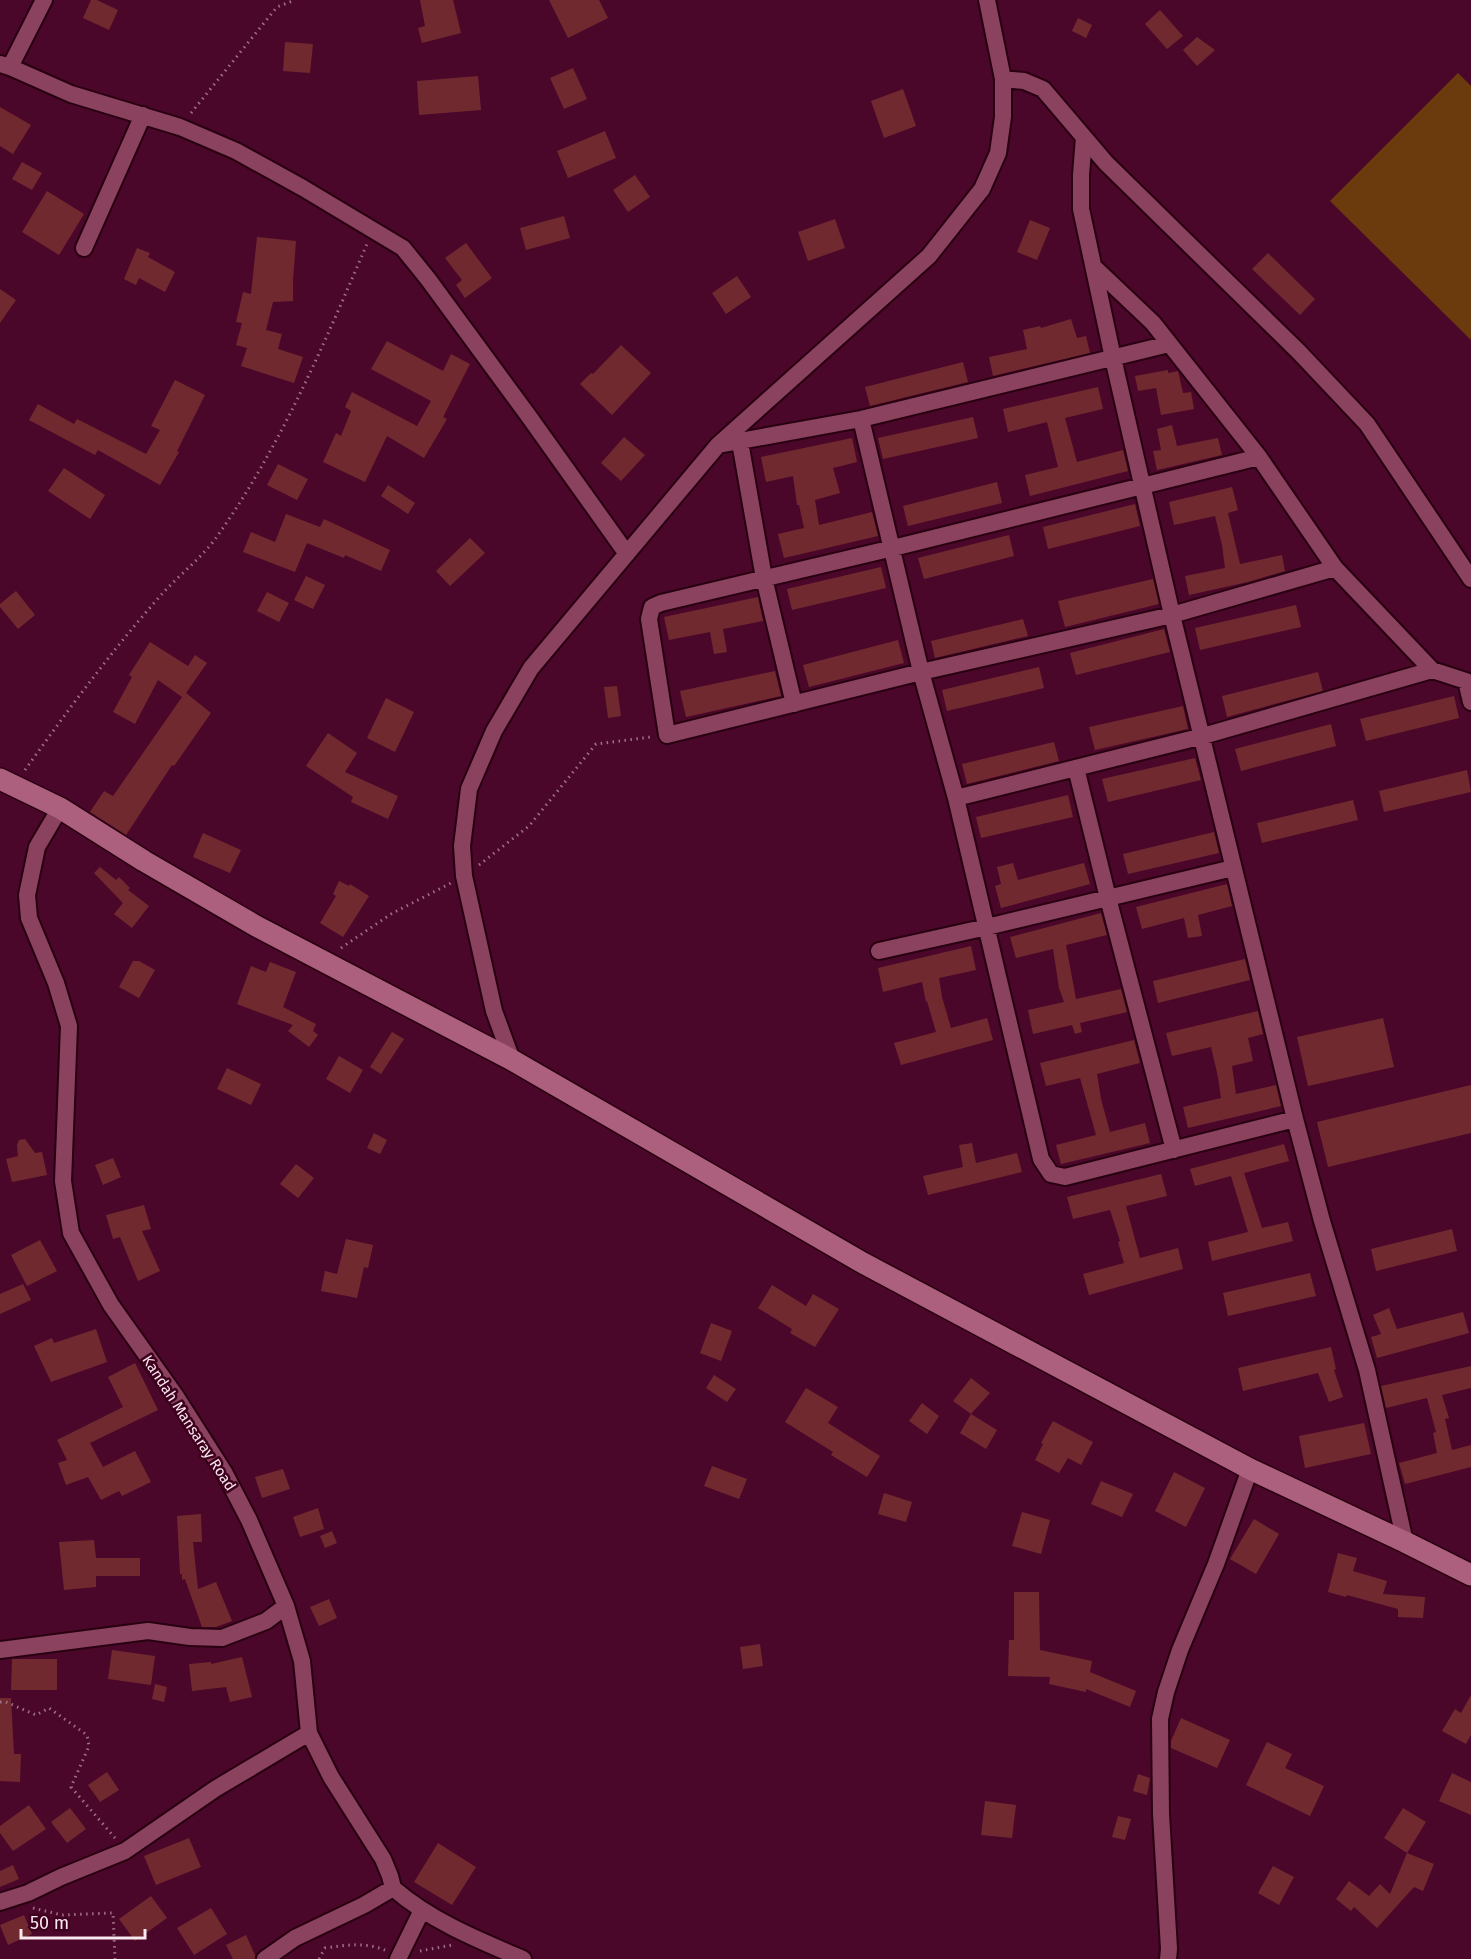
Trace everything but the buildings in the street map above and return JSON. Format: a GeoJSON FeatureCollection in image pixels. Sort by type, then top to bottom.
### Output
{"type":"FeatureCollection","features":[{"type":"Feature","properties":{"kind":"main road"},"geometry":{"type":"LineString","coordinates":[[7,783],[60,808],[144,861],[256,926],[512,1060],[863,1263],[1250,1469],[1471,1575]]}},
{"type":"Feature","properties":{"kind":"street"},"geometry":{"type":"LineString","coordinates":[[44,0],[5,66],[72,94],[180,126],[236,151],[403,248],[428,279],[627,554]]}},
{"type":"Feature","properties":{"kind":"street"},"geometry":{"type":"LineString","coordinates":[[512,1060],[494,1011],[464,876],[462,846],[469,789],[494,731],[531,668],[718,445],[929,256],[982,189],[998,153],[1003,117],[1003,79],[987,0]]}},
{"type":"Feature","properties":{"kind":"street"},"geometry":{"type":"LineString","coordinates":[[1003,79],[1024,81],[1043,89],[1106,163],[1299,352],[1367,424],[1471,579]]}},
{"type":"Feature","properties":{"kind":"street"},"geometry":{"type":"LineString","coordinates":[[84,248],[143,116]]}},
{"type":"Feature","properties":{"kind":"street"},"geometry":{"type":"LineString","coordinates":[[1084,137],[1081,209],[1113,358],[1233,868],[1322,1221],[1367,1370],[1405,1542]]}},
{"type":"Feature","properties":{"kind":"street"},"geometry":{"type":"LineString","coordinates":[[1094,267],[1153,322],[1259,457],[1335,567],[1432,670]]}},
{"type":"Feature","properties":{"kind":"street"},"geometry":{"type":"LineString","coordinates":[[718,445],[861,419],[1169,344]]}},
{"type":"Feature","properties":{"kind":"street"},"geometry":{"type":"LineString","coordinates":[[861,419],[921,672],[956,798],[1041,1159],[1051,1174],[1065,1177],[1295,1119]]}},
{"type":"Feature","properties":{"kind":"street"},"geometry":{"type":"LineString","coordinates":[[741,442],[764,578],[794,704]]}},
{"type":"Feature","properties":{"kind":"street"},"geometry":{"type":"LineString","coordinates":[[1259,457],[652,607],[650,620],[667,735],[921,672],[1172,615],[1335,567]]}},
{"type":"Feature","properties":{"kind":"street"},"geometry":{"type":"LineString","coordinates":[[956,798],[1203,736],[1432,670],[1469,680],[1471,702]]}},
{"type":"Feature","properties":{"kind":"street"},"geometry":{"type":"LineString","coordinates":[[1077,768],[1108,898],[1174,1150]]}},
{"type":"Feature","properties":{"kind":"street","name":"Kandah Mansaray Road"},"geometry":{"type":"LineString","coordinates":[[60,808],[37,847],[27,895],[29,918],[56,983],[69,1026],[63,1181],[72,1233],[111,1305],[177,1398],[224,1472],[249,1520],[286,1606],[302,1661],[309,1733],[330,1777],[383,1859],[393,1888]]}},
{"type":"Feature","properties":{"kind":"street"},"geometry":{"type":"LineString","coordinates":[[879,951],[1233,868]]}},
{"type":"Feature","properties":{"kind":"street"},"geometry":{"type":"LineString","coordinates":[[1168,1959],[1161,1814],[1160,1719],[1180,1650],[1216,1564],[1250,1469]]}},
{"type":"Feature","properties":{"kind":"street"},"geometry":{"type":"LineString","coordinates":[[0,1650],[148,1631],[190,1637],[222,1638],[266,1622],[286,1606]]}},
{"type":"Feature","properties":{"kind":"street"},"geometry":{"type":"LineString","coordinates":[[0,1902],[28,1893],[125,1851],[215,1789],[309,1733]]}},
{"type":"Feature","properties":{"kind":"street"},"geometry":{"type":"LineString","coordinates":[[265,1959],[295,1938],[364,1905],[393,1888],[422,1910],[477,1940],[523,1959]]}},
{"type":"Feature","properties":{"kind":"street"},"geometry":{"type":"LineString","coordinates":[[399,1957],[422,1910]]}},
{"type":"Feature","properties":{"kind":"path"},"geometry":{"type":"LineString","coordinates":[[180,126],[277,7],[295,0]]}},
{"type":"Feature","properties":{"kind":"path"},"geometry":{"type":"LineString","coordinates":[[7,783],[162,594],[216,537],[248,489],[284,424],[330,329],[372,231]]}},
{"type":"Feature","properties":{"kind":"path"},"geometry":{"type":"LineString","coordinates":[[0,1702],[6,1702],[36,1715],[49,1708],[87,1735],[89,1746],[72,1787],[125,1851]]}},
{"type":"Feature","properties":{"kind":"path"},"geometry":{"type":"LineString","coordinates":[[28,1893],[33,1908],[62,1915],[113,1913],[115,1959]]}},
{"type":"Feature","properties":{"kind":"path"},"geometry":{"type":"LineString","coordinates":[[319,1959],[325,1948],[356,1944],[371,1945],[399,1957],[477,1940]]}},
{"type":"Feature","properties":{"kind":"shaded area"},"geometry":{"type":"Polygon","coordinates":[[[1458,73],[1471,86],[1471,340],[1330,201],[1458,73]]]}}]}
